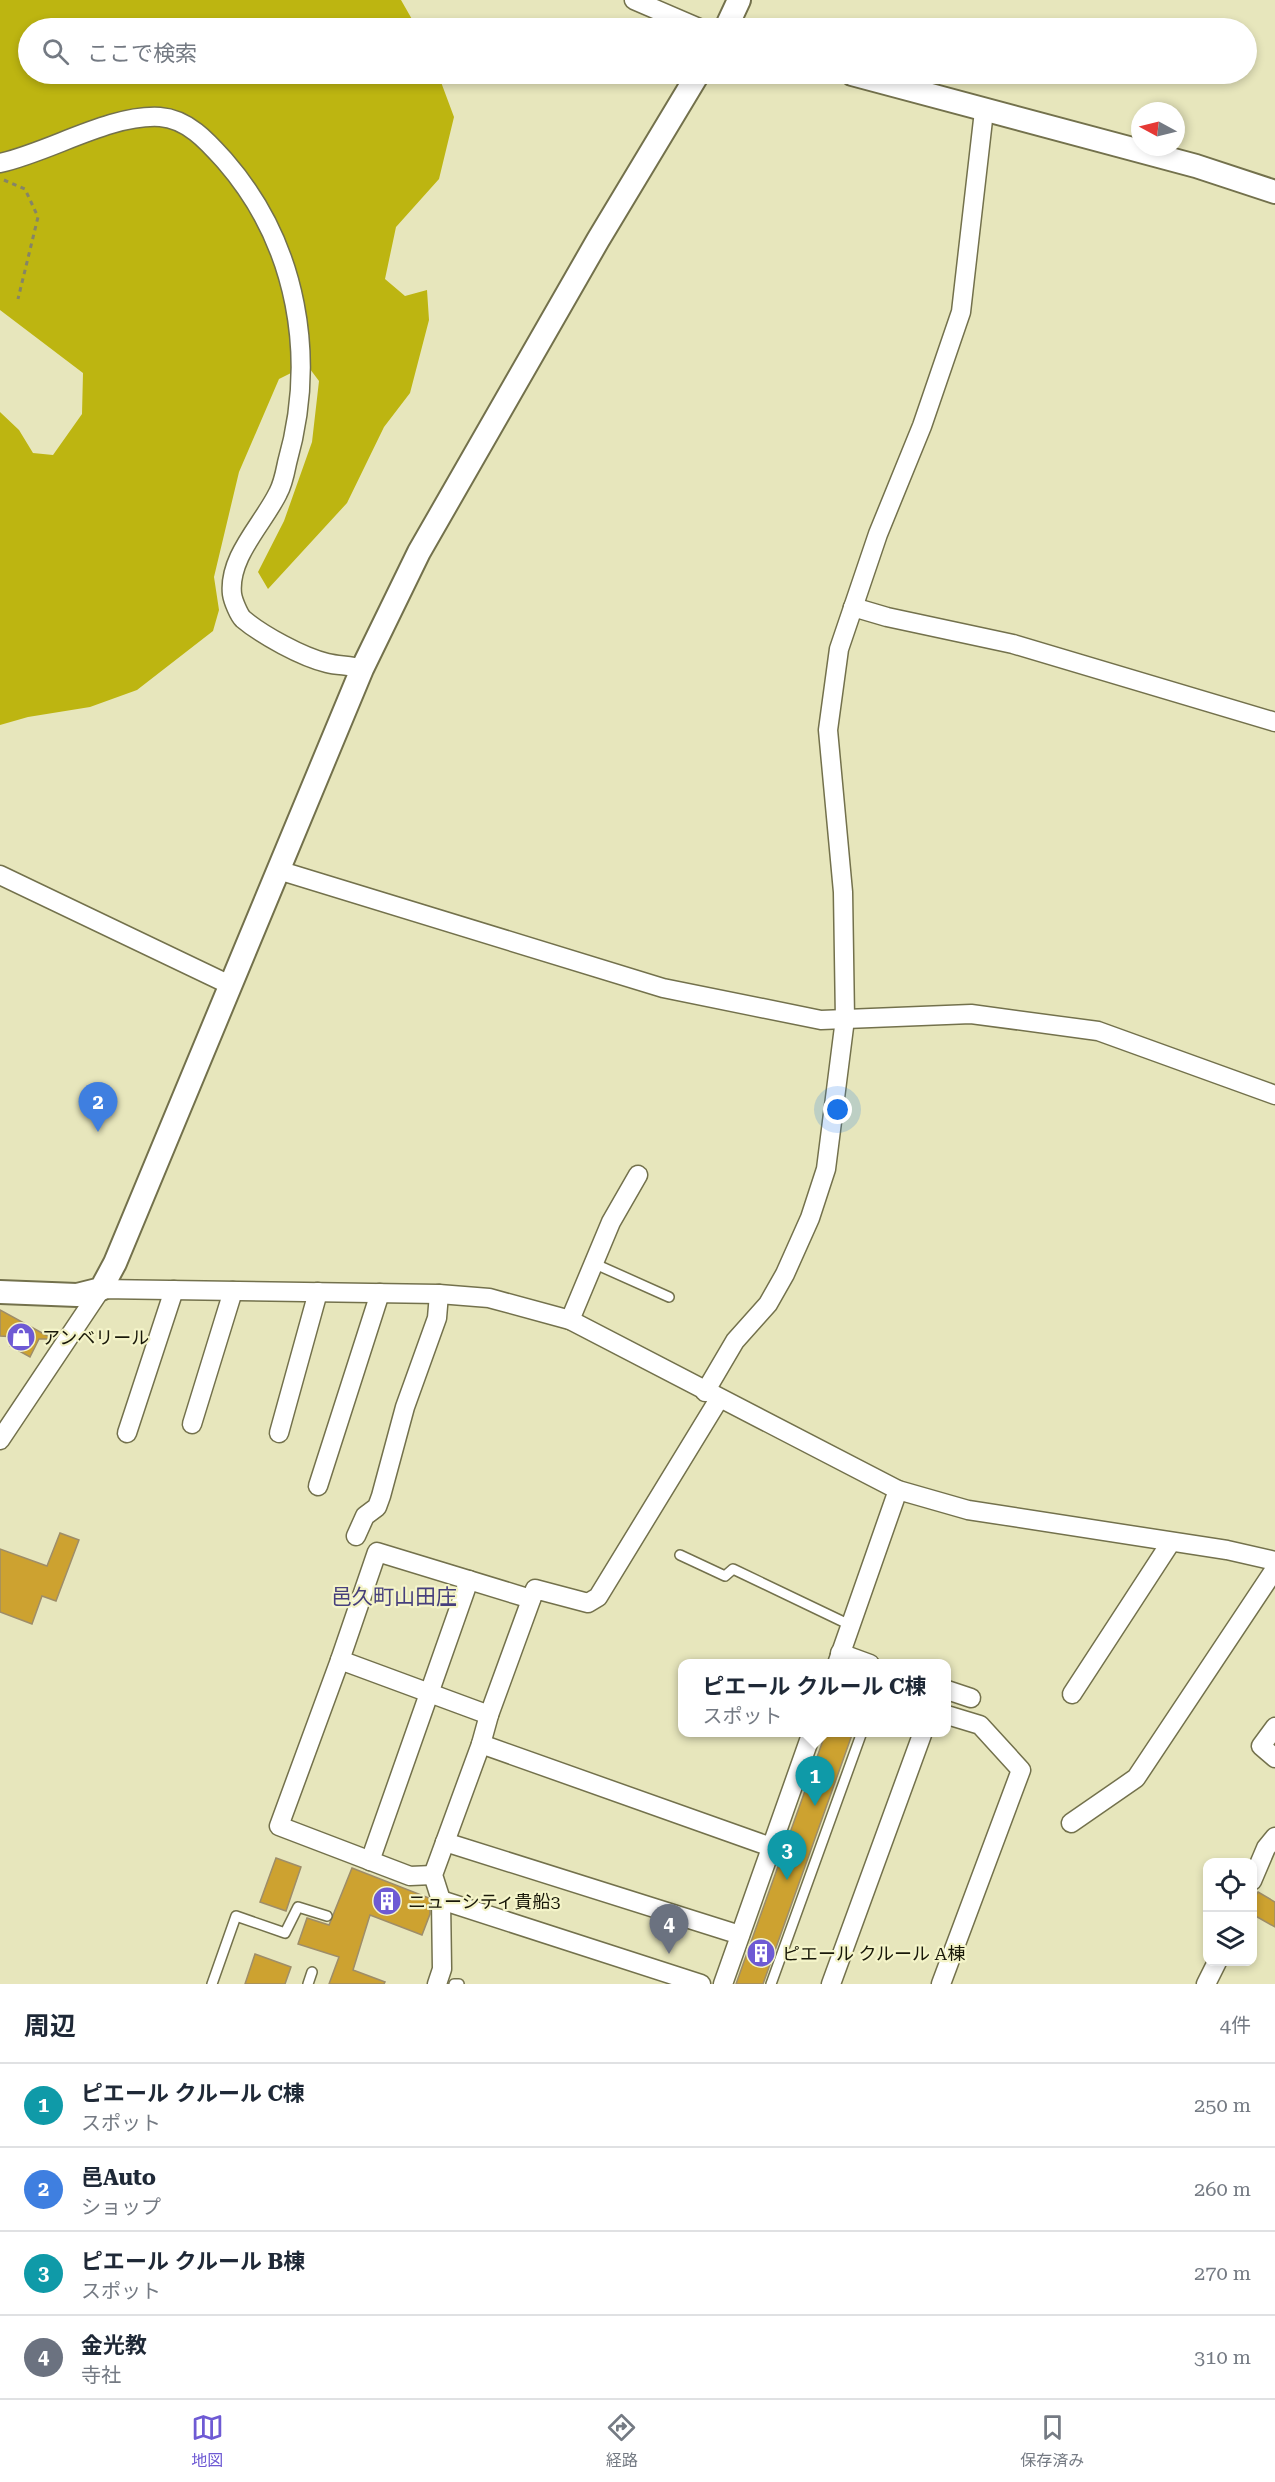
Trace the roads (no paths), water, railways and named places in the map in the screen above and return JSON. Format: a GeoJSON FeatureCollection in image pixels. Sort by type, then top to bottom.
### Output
{"type":"FeatureCollection","features":[{"type":"Feature","properties":{"kind":"street"},"geometry":{"type":"LineString","coordinates":[[633,0],[675,18]]}},
{"type":"Feature","properties":{"kind":"street"},"geometry":{"type":"LineString","coordinates":[[731,18],[739,0]]}},
{"type":"Feature","properties":{"kind":"street"},"geometry":{"type":"LineString","coordinates":[[0,1440],[101,1289],[115,1263],[363,669],[419,552],[598,240],[692,84]]}},
{"type":"Feature","properties":{"kind":"street"},"geometry":{"type":"LineString","coordinates":[[888,84],[1196,166],[1275,192]]}},
{"type":"Feature","properties":{"kind":"street"},"geometry":{"type":"LineString","coordinates":[[437,1984],[442,1969],[441,1900],[433,1875],[535,1589],[588,1603],[598,1597],[712,1395],[735,1341],[768,1304],[810,1218],[826,1169],[845,1019],[843,892],[828,730],[839,649],[878,534],[922,426],[961,312],[984,111]]}},
{"type":"Feature","properties":{"kind":"street"},"geometry":{"type":"LineString","coordinates":[[0,163],[53,147],[133,117],[162,117],[182,123],[209,142],[236,174],[265,218],[287,265],[300,328],[300,381],[295,435],[279,491],[237,563],[232,595],[241,617],[277,641],[327,663],[363,669]]}},
{"type":"Feature","properties":{"kind":"street"},"geometry":{"type":"LineString","coordinates":[[853,607],[887,617],[1004,641],[1275,722]]}},
{"type":"Feature","properties":{"kind":"street"},"geometry":{"type":"LineString","coordinates":[[278,870],[663,988],[821,1020],[971,1014],[1098,1031],[1275,1095]]}},
{"type":"Feature","properties":{"kind":"street"},"geometry":{"type":"LineString","coordinates":[[0,875],[230,985]]}},
{"type":"Feature","properties":{"kind":"street"},"geometry":{"type":"LineString","coordinates":[[570,1320],[611,1222],[638,1175]]}},
{"type":"Feature","properties":{"kind":"street"},"geometry":{"type":"LineString","coordinates":[[0,1292],[77,1295],[101,1289],[439,1294],[489,1298],[570,1320],[898,1490],[968,1510],[1275,1561]]}},
{"type":"Feature","properties":{"kind":"street"},"geometry":{"type":"LineString","coordinates":[[127,1433],[174,1290]]}},
{"type":"Feature","properties":{"kind":"street"},"geometry":{"type":"LineString","coordinates":[[192,1424],[233,1291]]}},
{"type":"Feature","properties":{"kind":"street"},"geometry":{"type":"LineString","coordinates":[[279,1432],[318,1292]]}},
{"type":"Feature","properties":{"kind":"street"},"geometry":{"type":"LineString","coordinates":[[318,1486],[380,1293]]}},
{"type":"Feature","properties":{"kind":"street"},"geometry":{"type":"LineString","coordinates":[[356,1536],[365,1516],[377,1507],[381,1496],[405,1407],[437,1318],[439,1294]]}},
{"type":"Feature","properties":{"kind":"street"},"geometry":{"type":"LineString","coordinates":[[839,1658],[898,1490]]}},
{"type":"Feature","properties":{"kind":"street"},"geometry":{"type":"LineString","coordinates":[[1072,1694],[1171,1542]]}},
{"type":"Feature","properties":{"kind":"street"},"geometry":{"type":"LineString","coordinates":[[433,1875],[410,1876],[279,1826],[377,1552],[531,1599]]}},
{"type":"Feature","properties":{"kind":"street"},"geometry":{"type":"LineString","coordinates":[[1071,1823],[1137,1778],[1275,1569]]}},
{"type":"Feature","properties":{"kind":"street"},"geometry":{"type":"LineString","coordinates":[[370,1861],[469,1580]]}},
{"type":"Feature","properties":{"kind":"street"},"geometry":{"type":"LineString","coordinates":[[340,1660],[489,1715]]}},
{"type":"Feature","properties":{"kind":"street"},"geometry":{"type":"LineString","coordinates":[[951,1691],[971,1698]]}},
{"type":"Feature","properties":{"kind":"street"},"geometry":{"type":"LineString","coordinates":[[941,1984],[1021,1770],[980,1725],[951,1716]]}},
{"type":"Feature","properties":{"kind":"street"},"geometry":{"type":"LineString","coordinates":[[1275,1727],[1262,1746],[1275,1758]]}},
{"type":"Feature","properties":{"kind":"street"},"geometry":{"type":"LineString","coordinates":[[723,1984],[810,1737]]}},
{"type":"Feature","properties":{"kind":"street"},"geometry":{"type":"LineString","coordinates":[[831,1984],[921,1737]]}},
{"type":"Feature","properties":{"kind":"street"},"geometry":{"type":"LineString","coordinates":[[481,1744],[771,1847]]}},
{"type":"Feature","properties":{"kind":"street"},"geometry":{"type":"LineString","coordinates":[[445,1842],[740,1935]]}},
{"type":"Feature","properties":{"kind":"street"},"geometry":{"type":"LineString","coordinates":[[1257,1872],[1272,1846]]}},
{"type":"Feature","properties":{"kind":"street"},"geometry":{"type":"LineString","coordinates":[[441,1900],[701,1984]]}},
{"type":"Feature","properties":{"kind":"street"},"geometry":{"type":"LineString","coordinates":[[1206,1984],[1215,1966]]}},
{"type":"Feature","properties":{"kind":"lane"},"geometry":{"type":"LineString","coordinates":[[593,1263],[669,1297]]}},
{"type":"Feature","properties":{"kind":"lane"},"geometry":{"type":"LineString","coordinates":[[680,1556],[725,1575],[733,1569],[850,1625]]}},
{"type":"Feature","properties":{"kind":"lane"},"geometry":{"type":"LineString","coordinates":[[771,1984],[860,1737]]}},
{"type":"Feature","properties":{"kind":"lane"},"geometry":{"type":"LineString","coordinates":[[212,1984],[236,1916],[285,1934],[298,1907],[327,1916]]}},
{"type":"Feature","properties":{"kind":"lane"},"geometry":{"type":"LineString","coordinates":[[308,1984],[312,1972]]}},
{"type":"Feature","properties":{"kind":"lane"},"geometry":{"type":"LineString","coordinates":[[454,1984],[459,1984]]}},
{"type":"Feature","properties":{"kind":"place","name":"邑Auto"},"geometry":{"type":"Point","coordinates":[98,1132]}},
{"type":"Feature","properties":{"kind":"place","name":"アンベリール"},"geometry":{"type":"Point","coordinates":[21,1337]}},
{"type":"Feature","properties":{"kind":"place","name":"ピエール クルール C棟"},"geometry":{"type":"Point","coordinates":[815,1806]}},
{"type":"Feature","properties":{"kind":"place","name":"ピエール クルール B棟"},"geometry":{"type":"Point","coordinates":[787,1880]}},
{"type":"Feature","properties":{"kind":"place","name":"ニューシティ貴船3"},"geometry":{"type":"Point","coordinates":[387,1901]}},
{"type":"Feature","properties":{"kind":"place","name":"ピエール クルール A棟"},"geometry":{"type":"Point","coordinates":[761,1953]}},
{"type":"Feature","properties":{"kind":"place","name":"金光教"},"geometry":{"type":"Point","coordinates":[669,1954]}},
{"type":"Feature","properties":{"kind":"district","name":"邑久町山田庄"},"geometry":{"type":"Point","coordinates":[394,1597]}}]}
